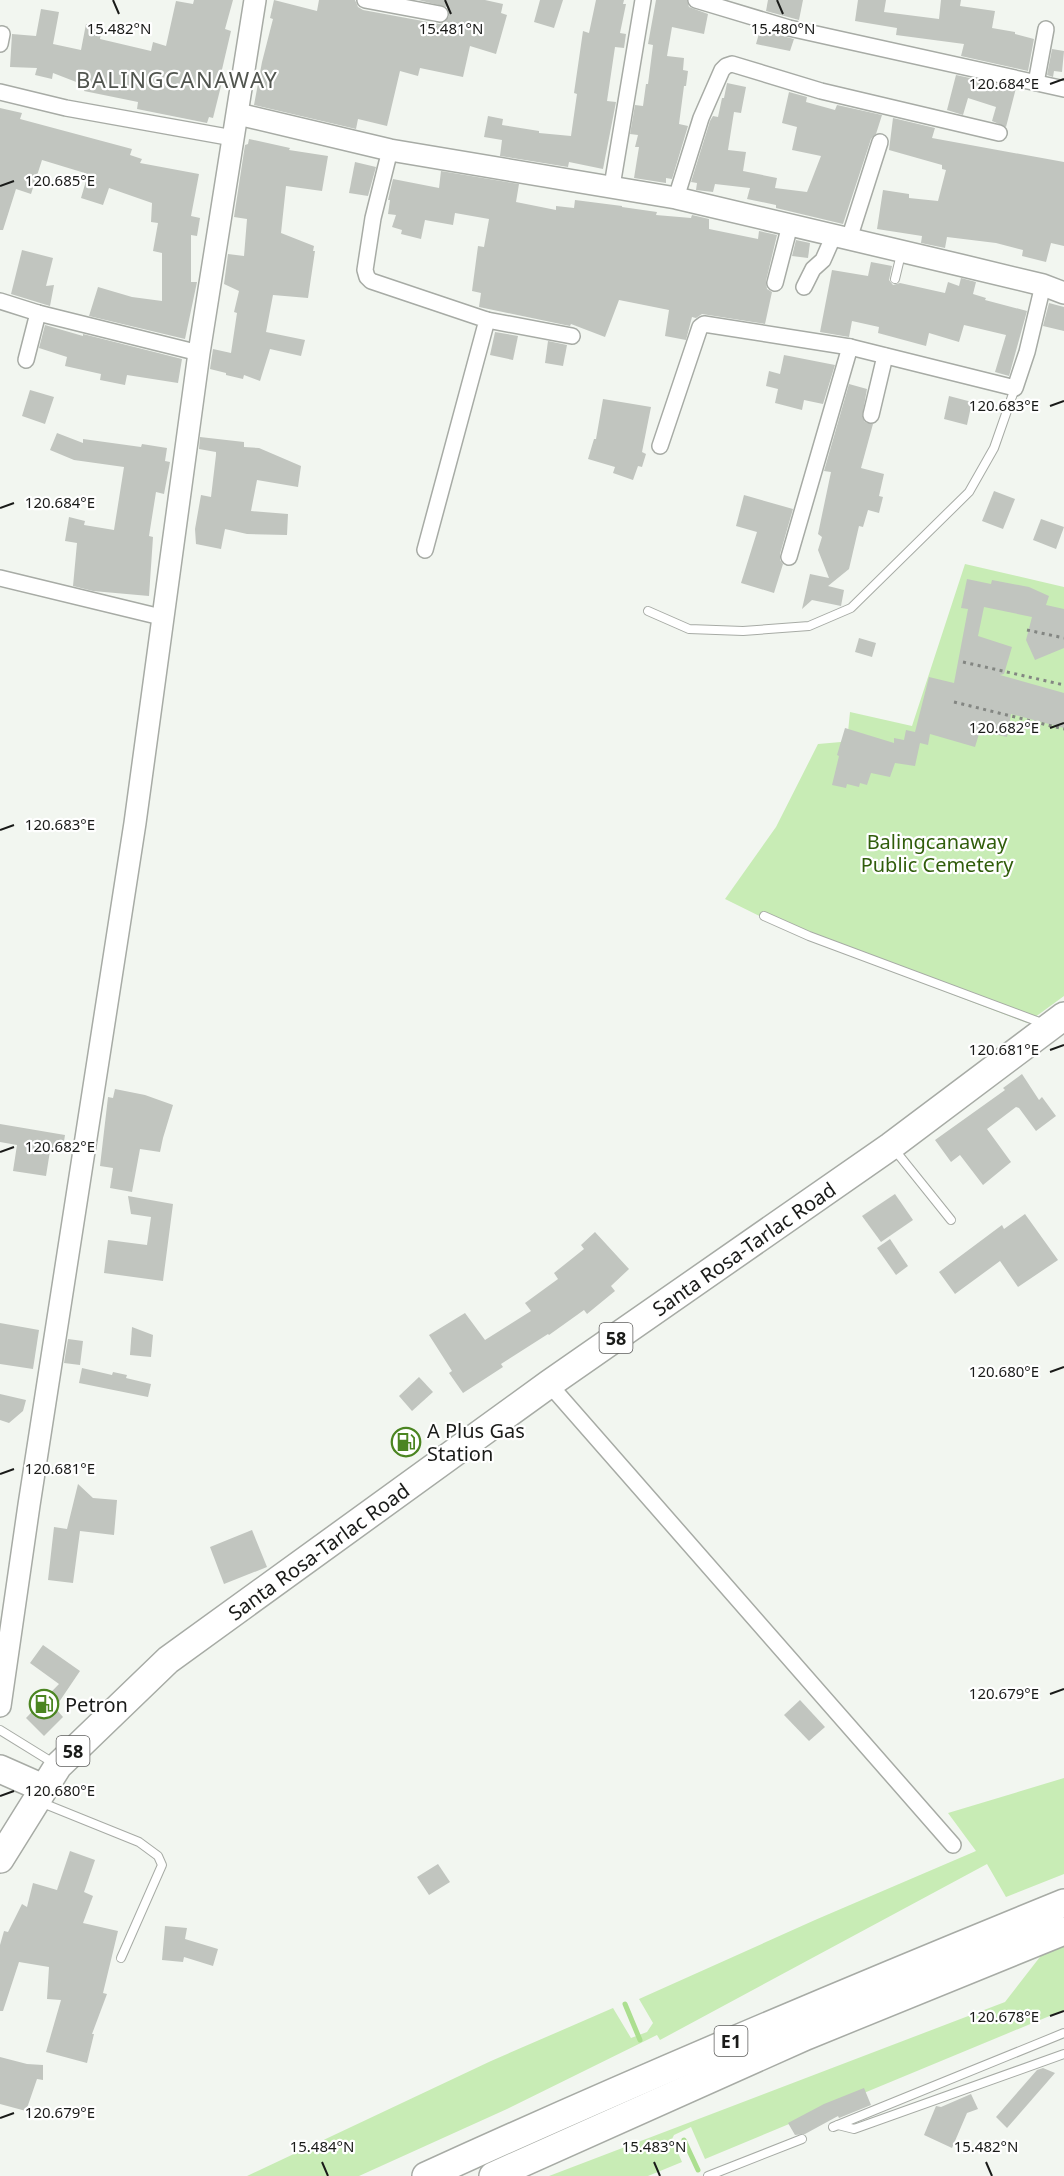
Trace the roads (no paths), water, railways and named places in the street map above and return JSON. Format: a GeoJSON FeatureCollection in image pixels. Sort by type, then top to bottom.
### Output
{"type":"FeatureCollection","features":[{"type":"Feature","properties":{"kind":"highway","name":"Santa Rosa-Tarlac Road"},"geometry":{"type":"LineString","coordinates":[[0,1859],[58,1766],[168,1660],[549,1384],[891,1146],[1057,1021]]}},
{"type":"Feature","properties":{"kind":"highway"},"geometry":{"type":"LineString","coordinates":[[0,1769],[39,1794]]}},
{"type":"Feature","properties":{"kind":"highway","name":"E1"},"geometry":{"type":"LineString","coordinates":[[426,2176],[545,2121],[794,2013],[1052,1908]]}},
{"type":"Feature","properties":{"kind":"highway","name":"E1"},"geometry":{"type":"LineString","coordinates":[[493,2176],[806,2036],[1059,1934]]}},
{"type":"Feature","properties":{"kind":"street"},"geometry":{"type":"LineString","coordinates":[[0,1706],[29,1504],[134,832],[200,353],[255,0]]}},
{"type":"Feature","properties":{"kind":"street"},"geometry":{"type":"LineString","coordinates":[[365,0],[440,14]]}},
{"type":"Feature","properties":{"kind":"street"},"geometry":{"type":"LineString","coordinates":[[612,186],[643,0]]}},
{"type":"Feature","properties":{"kind":"street"},"geometry":{"type":"LineString","coordinates":[[696,0],[789,28],[1064,89]]}},
{"type":"Feature","properties":{"kind":"street"},"geometry":{"type":"LineString","coordinates":[[1036,83],[1046,29]]}},
{"type":"Feature","properties":{"kind":"street"},"geometry":{"type":"LineString","coordinates":[[676,198],[701,118],[722,70],[732,64],[821,92],[999,133]]}},
{"type":"Feature","properties":{"kind":"street"},"geometry":{"type":"LineString","coordinates":[[0,92],[66,108],[233,138]]}},
{"type":"Feature","properties":{"kind":"street"},"geometry":{"type":"LineString","coordinates":[[238,114],[390,150],[676,198],[1044,285],[1064,293]]}},
{"type":"Feature","properties":{"kind":"street"},"geometry":{"type":"LineString","coordinates":[[804,287],[813,268],[823,260],[842,237],[880,142]]}},
{"type":"Feature","properties":{"kind":"street"},"geometry":{"type":"LineString","coordinates":[[390,150],[373,218],[365,270],[367,277],[371,281],[487,320],[572,336]]}},
{"type":"Feature","properties":{"kind":"street"},"geometry":{"type":"LineString","coordinates":[[775,283],[790,225]]}},
{"type":"Feature","properties":{"kind":"street"},"geometry":{"type":"LineString","coordinates":[[660,446],[700,327],[704,324],[850,347],[1014,388],[1044,285]]}},
{"type":"Feature","properties":{"kind":"street"},"geometry":{"type":"LineString","coordinates":[[0,302],[200,353]]}},
{"type":"Feature","properties":{"kind":"street"},"geometry":{"type":"LineString","coordinates":[[26,360],[38,313]]}},
{"type":"Feature","properties":{"kind":"street"},"geometry":{"type":"LineString","coordinates":[[425,550],[487,320]]}},
{"type":"Feature","properties":{"kind":"street"},"geometry":{"type":"LineString","coordinates":[[789,557],[850,347]]}},
{"type":"Feature","properties":{"kind":"street"},"geometry":{"type":"LineString","coordinates":[[871,415],[885,356]]}},
{"type":"Feature","properties":{"kind":"street"},"geometry":{"type":"LineString","coordinates":[[0,578],[165,618]]}},
{"type":"Feature","properties":{"kind":"street"},"geometry":{"type":"LineString","coordinates":[[549,1384],[953,1845]]}},
{"type":"Feature","properties":{"kind":"lane"},"geometry":{"type":"LineString","coordinates":[[895,279],[902,251]]}},
{"type":"Feature","properties":{"kind":"lane"},"geometry":{"type":"LineString","coordinates":[[648,611],[689,628],[743,631],[809,626],[850,608],[969,492],[994,448],[1014,388]]}},
{"type":"Feature","properties":{"kind":"lane"},"geometry":{"type":"LineString","coordinates":[[764,916],[810,936],[1057,1021]]}},
{"type":"Feature","properties":{"kind":"lane"},"geometry":{"type":"LineString","coordinates":[[891,1146],[951,1221]]}},
{"type":"Feature","properties":{"kind":"lane"},"geometry":{"type":"LineString","coordinates":[[0,1730],[58,1766]]}},
{"type":"Feature","properties":{"kind":"lane"},"geometry":{"type":"LineString","coordinates":[[39,1794],[138,1842],[158,1856],[162,1865],[121,1958]]}},
{"type":"Feature","properties":{"kind":"lane"},"geometry":{"type":"LineString","coordinates":[[1064,2033],[835,2126],[854,2129],[1064,2054]]}},
{"type":"Feature","properties":{"kind":"lane"},"geometry":{"type":"LineString","coordinates":[[962,2074],[969,2089]]}},
{"type":"Feature","properties":{"kind":"lane"},"geometry":{"type":"LineString","coordinates":[[708,2176],[802,2139]]}},
{"type":"Feature","properties":{"kind":"waterway"},"geometry":{"type":"LineString","coordinates":[[625,2004],[640,2040]]}},
{"type":"Feature","properties":{"kind":"waterway"},"geometry":{"type":"LineString","coordinates":[[684,2140],[698,2170]]}},
{"type":"Feature","properties":{"kind":"place","name":"A Plus Gas Station"},"geometry":{"type":"Point","coordinates":[406,1442]}},
{"type":"Feature","properties":{"kind":"place","name":"Petron"},"geometry":{"type":"Point","coordinates":[44,1704]}},
{"type":"Feature","properties":{"kind":"district","name":"BALINGCANAWAY"},"geometry":{"type":"Point","coordinates":[177,79]}},
{"type":"Feature","properties":{"kind":"park label","name":"Balingcanaway Public Cemetery"},"geometry":{"type":"Point","coordinates":[937,852]}}]}
